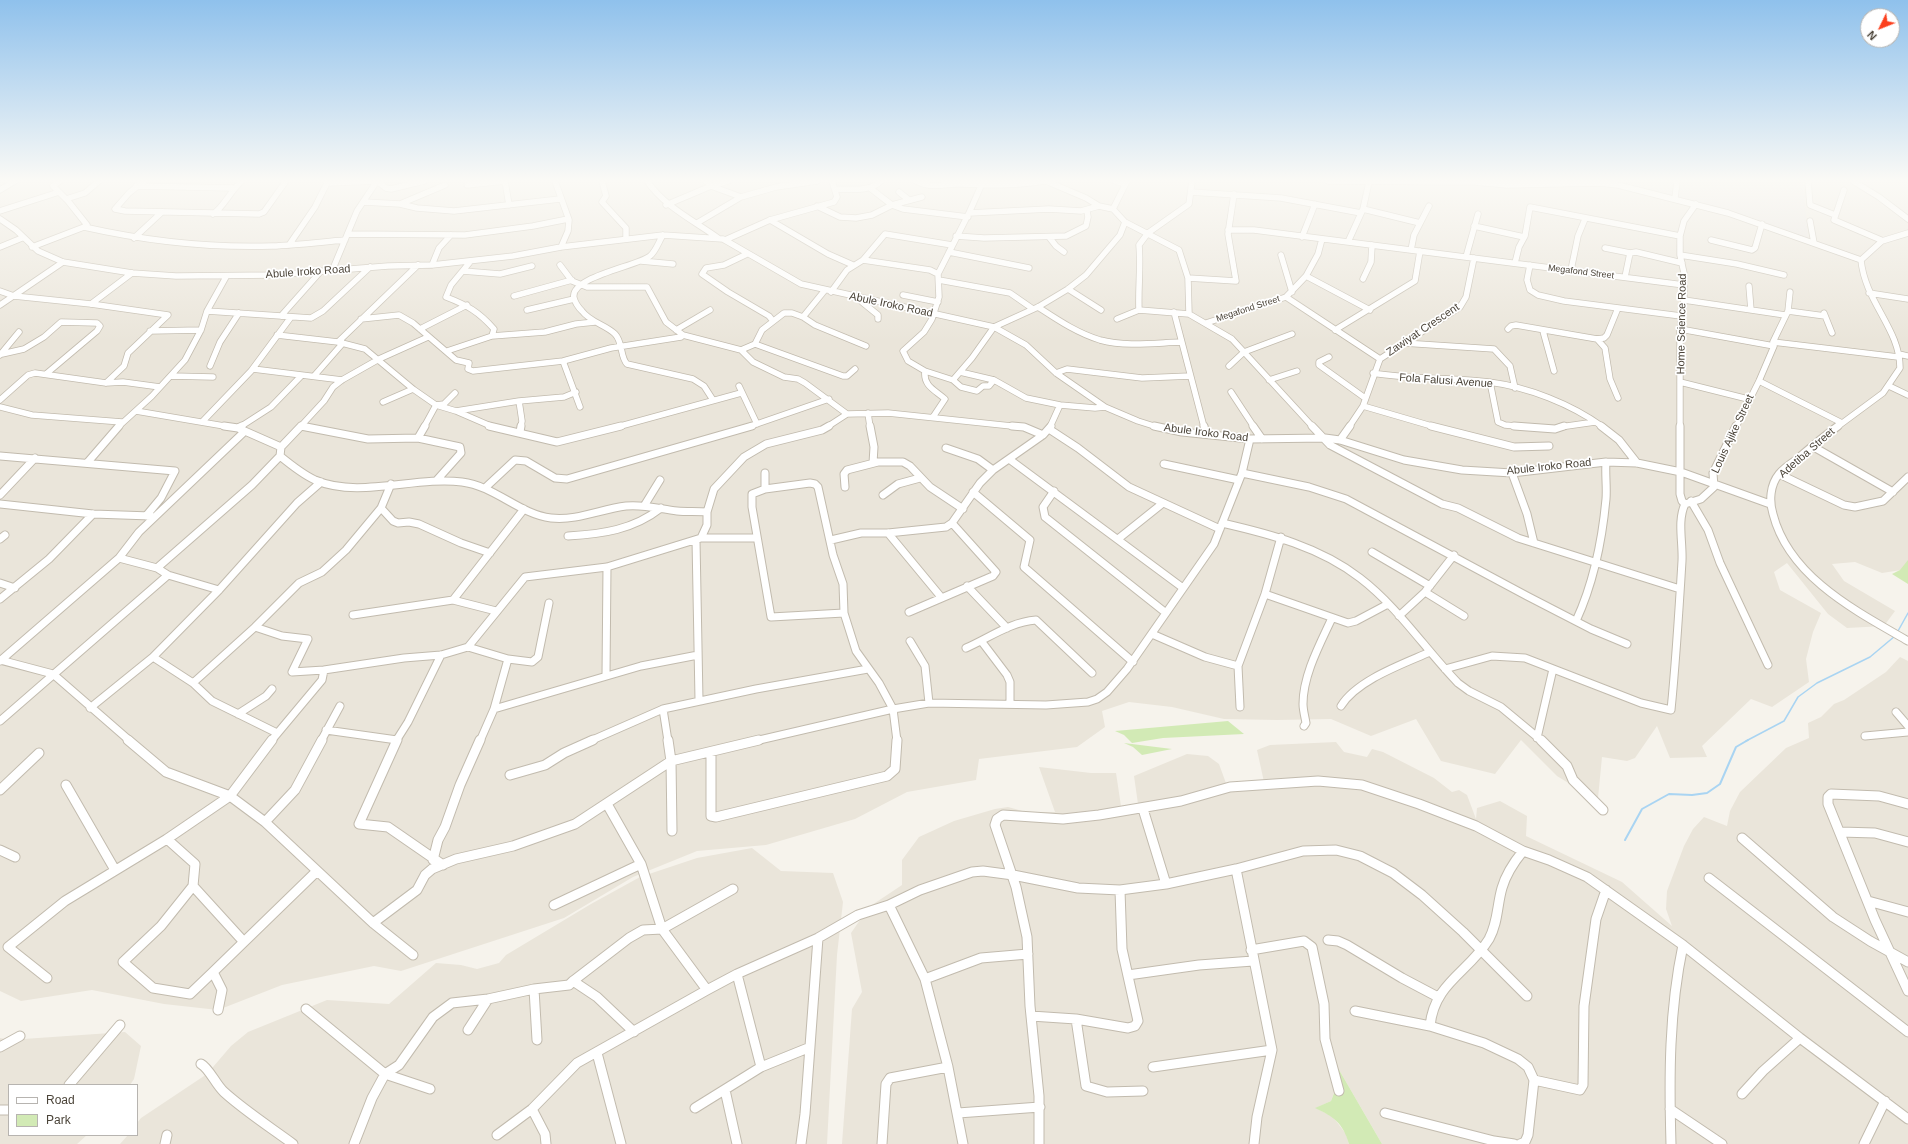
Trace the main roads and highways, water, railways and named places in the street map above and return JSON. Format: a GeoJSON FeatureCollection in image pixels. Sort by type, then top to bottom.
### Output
{"type":"FeatureCollection","features":[{"type":"Feature","properties":{"kind":"waterway"},"geometry":{"type":"LineString","coordinates":[[1898,631],[1908,613]]}},
{"type":"Feature","properties":{"kind":"waterway"},"geometry":{"type":"LineString","coordinates":[[1746,741],[1784,721],[1798,697],[1817,683],[1870,657],[1895,636]]}},
{"type":"Feature","properties":{"kind":"waterway"},"geometry":{"type":"LineString","coordinates":[[1625,840],[1642,809],[1669,794],[1692,795],[1707,793],[1720,784],[1736,747],[1748,740]]}}]}
